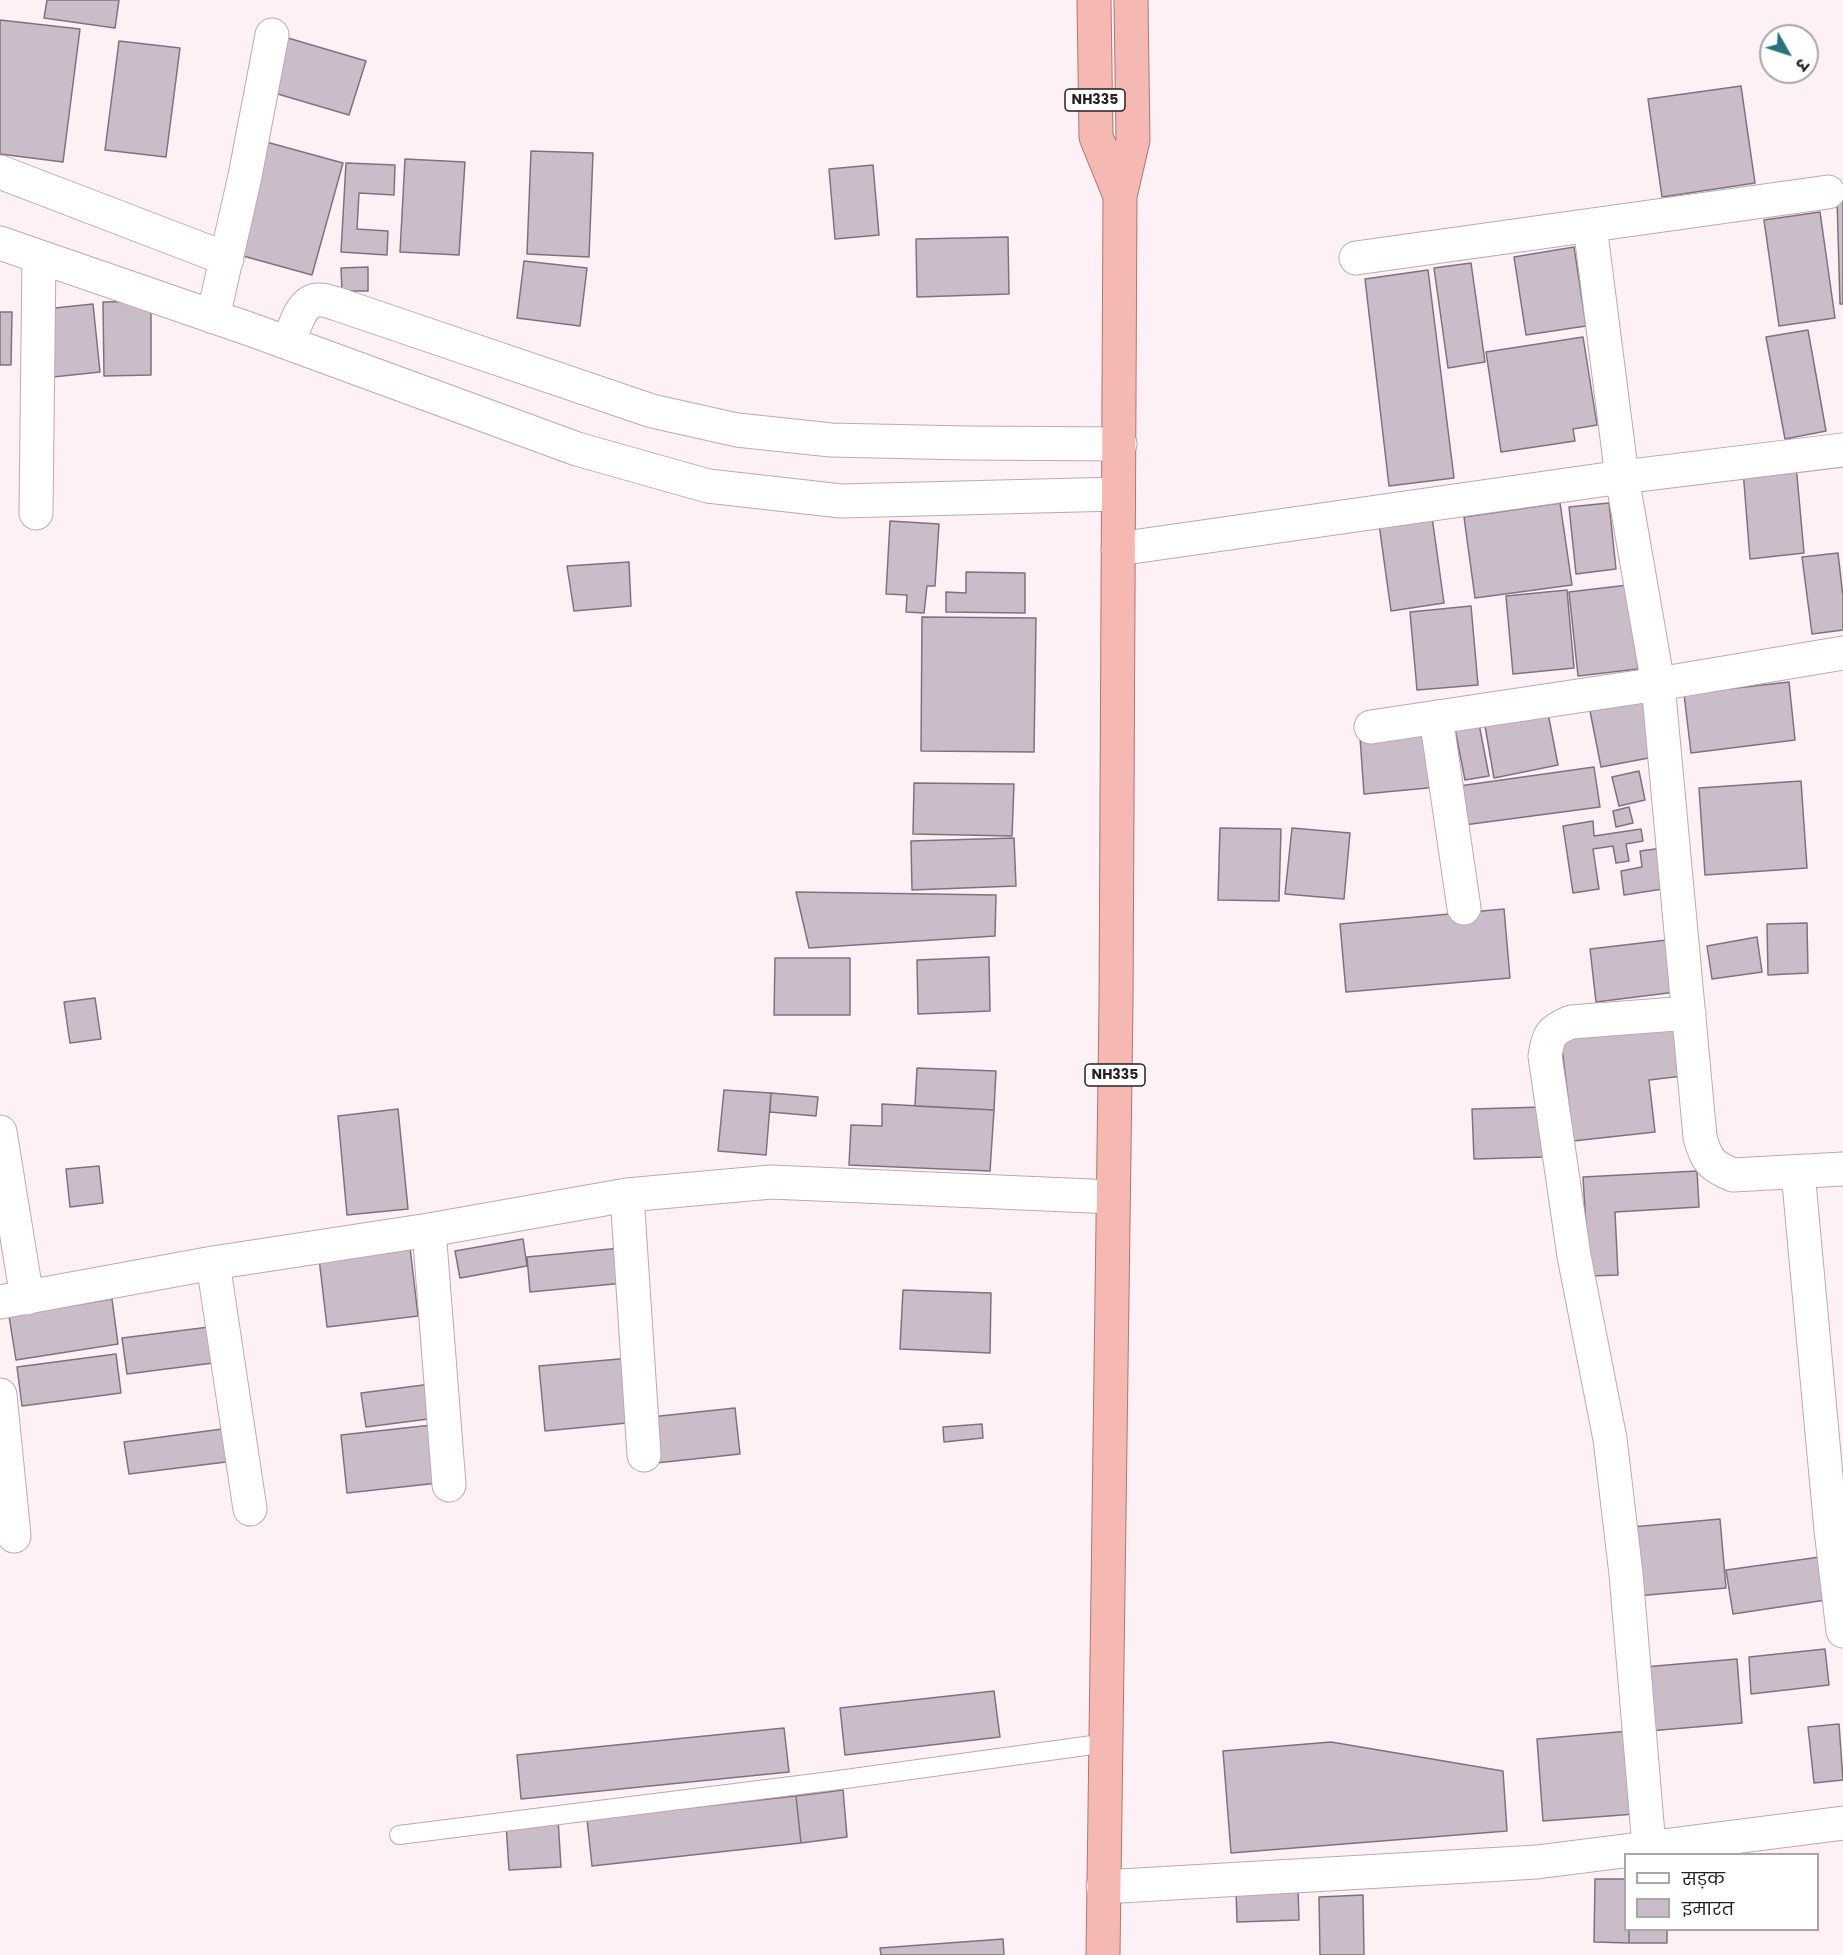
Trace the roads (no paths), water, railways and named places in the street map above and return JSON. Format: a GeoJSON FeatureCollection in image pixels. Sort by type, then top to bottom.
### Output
{"type":"FeatureCollection","features":[{"type":"Feature","properties":{"kind":"highway","name":"NH335"},"geometry":{"type":"LineString","coordinates":[[1094,0],[1096,137],[1120,196]]}},
{"type":"Feature","properties":{"kind":"highway","name":"NH335"},"geometry":{"type":"LineString","coordinates":[[1103,1955],[1116,1004],[1120,196],[1133,140],[1131,0]]}},
{"type":"Feature","properties":{"kind":"street"},"geometry":{"type":"LineString","coordinates":[[213,317],[245,176],[272,35]]}},
{"type":"Feature","properties":{"kind":"street"},"geometry":{"type":"LineString","coordinates":[[0,172],[227,259]]}},
{"type":"Feature","properties":{"kind":"street"},"geometry":{"type":"LineString","coordinates":[[1356,258],[1828,192]]}},
{"type":"Feature","properties":{"kind":"street"},"geometry":{"type":"LineString","coordinates":[[1590,226],[1622,477],[1658,684],[1700,1137],[1705,1155],[1716,1168],[1733,1175],[1843,1169]]}},
{"type":"Feature","properties":{"kind":"street"},"geometry":{"type":"LineString","coordinates":[[0,243],[288,343],[577,449],[708,486],[841,501],[1118,494]]}},
{"type":"Feature","properties":{"kind":"street"},"geometry":{"type":"LineString","coordinates":[[36,513],[39,257]]}},
{"type":"Feature","properties":{"kind":"street"},"geometry":{"type":"LineString","coordinates":[[288,343],[303,309],[310,302],[318,299],[652,411],[737,430],[831,440],[1120,444]]}},
{"type":"Feature","properties":{"kind":"street"},"geometry":{"type":"LineString","coordinates":[[1118,549],[1622,477],[1843,450]]}},
{"type":"Feature","properties":{"kind":"street"},"geometry":{"type":"LineString","coordinates":[[1371,727],[1658,684],[1843,653]]}},
{"type":"Feature","properties":{"kind":"street"},"geometry":{"type":"LineString","coordinates":[[1436,717],[1464,908]]}},
{"type":"Feature","properties":{"kind":"street"},"geometry":{"type":"LineString","coordinates":[[1649,1847],[1626,1574],[1610,1439],[1574,1256],[1545,1056],[1548,1039],[1556,1028],[1571,1022],[1689,1013]]}},
{"type":"Feature","properties":{"kind":"street"},"geometry":{"type":"LineString","coordinates":[[0,1132],[13,1300],[213,1263],[429,1230],[627,1195],[771,1182],[1113,1197]]}},
{"type":"Feature","properties":{"kind":"street"},"geometry":{"type":"LineString","coordinates":[[1798,1172],[1831,1530],[1843,1631]]}},
{"type":"Feature","properties":{"kind":"street"},"geometry":{"type":"LineString","coordinates":[[627,1195],[644,1455]]}},
{"type":"Feature","properties":{"kind":"street"},"geometry":{"type":"LineString","coordinates":[[429,1230],[450,1485]]}},
{"type":"Feature","properties":{"kind":"street"},"geometry":{"type":"LineString","coordinates":[[213,1263],[250,1509]]}},
{"type":"Feature","properties":{"kind":"street"},"geometry":{"type":"LineString","coordinates":[[0,1395],[14,1536]]}},
{"type":"Feature","properties":{"kind":"street"},"geometry":{"type":"LineString","coordinates":[[1103,1887],[1537,1862],[1843,1823]]}},
{"type":"Feature","properties":{"kind":"lane"},"geometry":{"type":"LineString","coordinates":[[399,1835],[831,1781],[1107,1743]]}}]}
